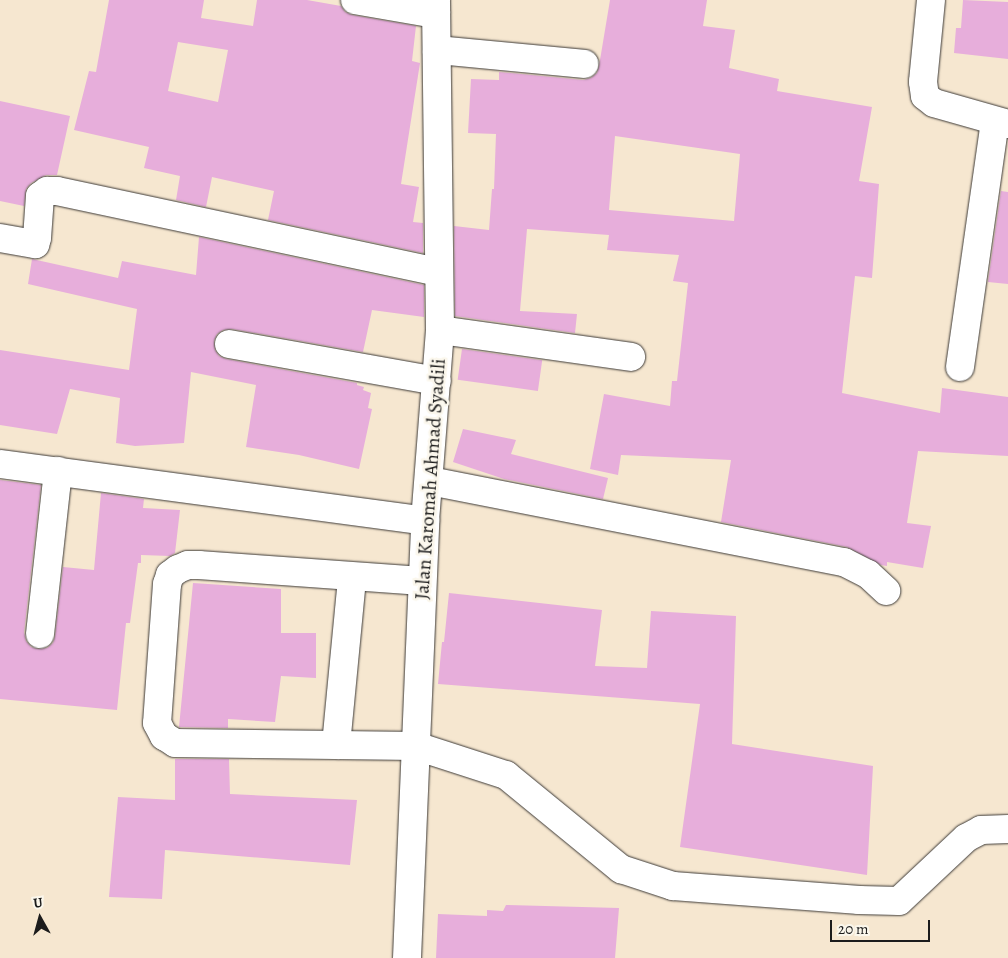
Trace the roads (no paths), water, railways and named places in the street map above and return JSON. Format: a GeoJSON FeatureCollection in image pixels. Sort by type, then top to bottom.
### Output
{"type":"FeatureCollection","features":[{"type":"Feature","properties":{"kind":"street"},"geometry":{"type":"LineString","coordinates":[[355,0],[436,7]]}},
{"type":"Feature","properties":{"kind":"street"},"geometry":{"type":"LineString","coordinates":[[931,0],[923,82],[925,96],[934,103],[1002,123],[960,367]]}},
{"type":"Feature","properties":{"kind":"street","name":"Jalan Karomah Ahmad Syadili"},"geometry":{"type":"LineString","coordinates":[[407,958],[424,521],[430,481],[431,434],[440,330],[436,7]]}},
{"type":"Feature","properties":{"kind":"street"},"geometry":{"type":"LineString","coordinates":[[437,50],[584,64]]}},
{"type":"Feature","properties":{"kind":"street"},"geometry":{"type":"LineString","coordinates":[[0,238],[34,244],[37,238],[40,196],[47,191],[57,191],[439,272]]}},
{"type":"Feature","properties":{"kind":"street"},"geometry":{"type":"LineString","coordinates":[[440,330],[631,357]]}},
{"type":"Feature","properties":{"kind":"street"},"geometry":{"type":"LineString","coordinates":[[229,344],[437,381]]}},
{"type":"Feature","properties":{"kind":"street"},"geometry":{"type":"LineString","coordinates":[[0,464],[424,521]]}},
{"type":"Feature","properties":{"kind":"street"},"geometry":{"type":"LineString","coordinates":[[40,634],[58,471]]}},
{"type":"Feature","properties":{"kind":"street"},"geometry":{"type":"LineString","coordinates":[[430,481],[844,562],[868,574],[886,590]]}},
{"type":"Feature","properties":{"kind":"street"},"geometry":{"type":"LineString","coordinates":[[422,581],[352,578],[188,565],[170,575],[167,584],[156,723],[164,736],[174,743],[416,746],[506,775],[622,869],[673,886],[859,900],[899,901],[966,838],[981,830],[1008,829]]}},
{"type":"Feature","properties":{"kind":"street"},"geometry":{"type":"LineString","coordinates":[[336,745],[352,578]]}}]}
